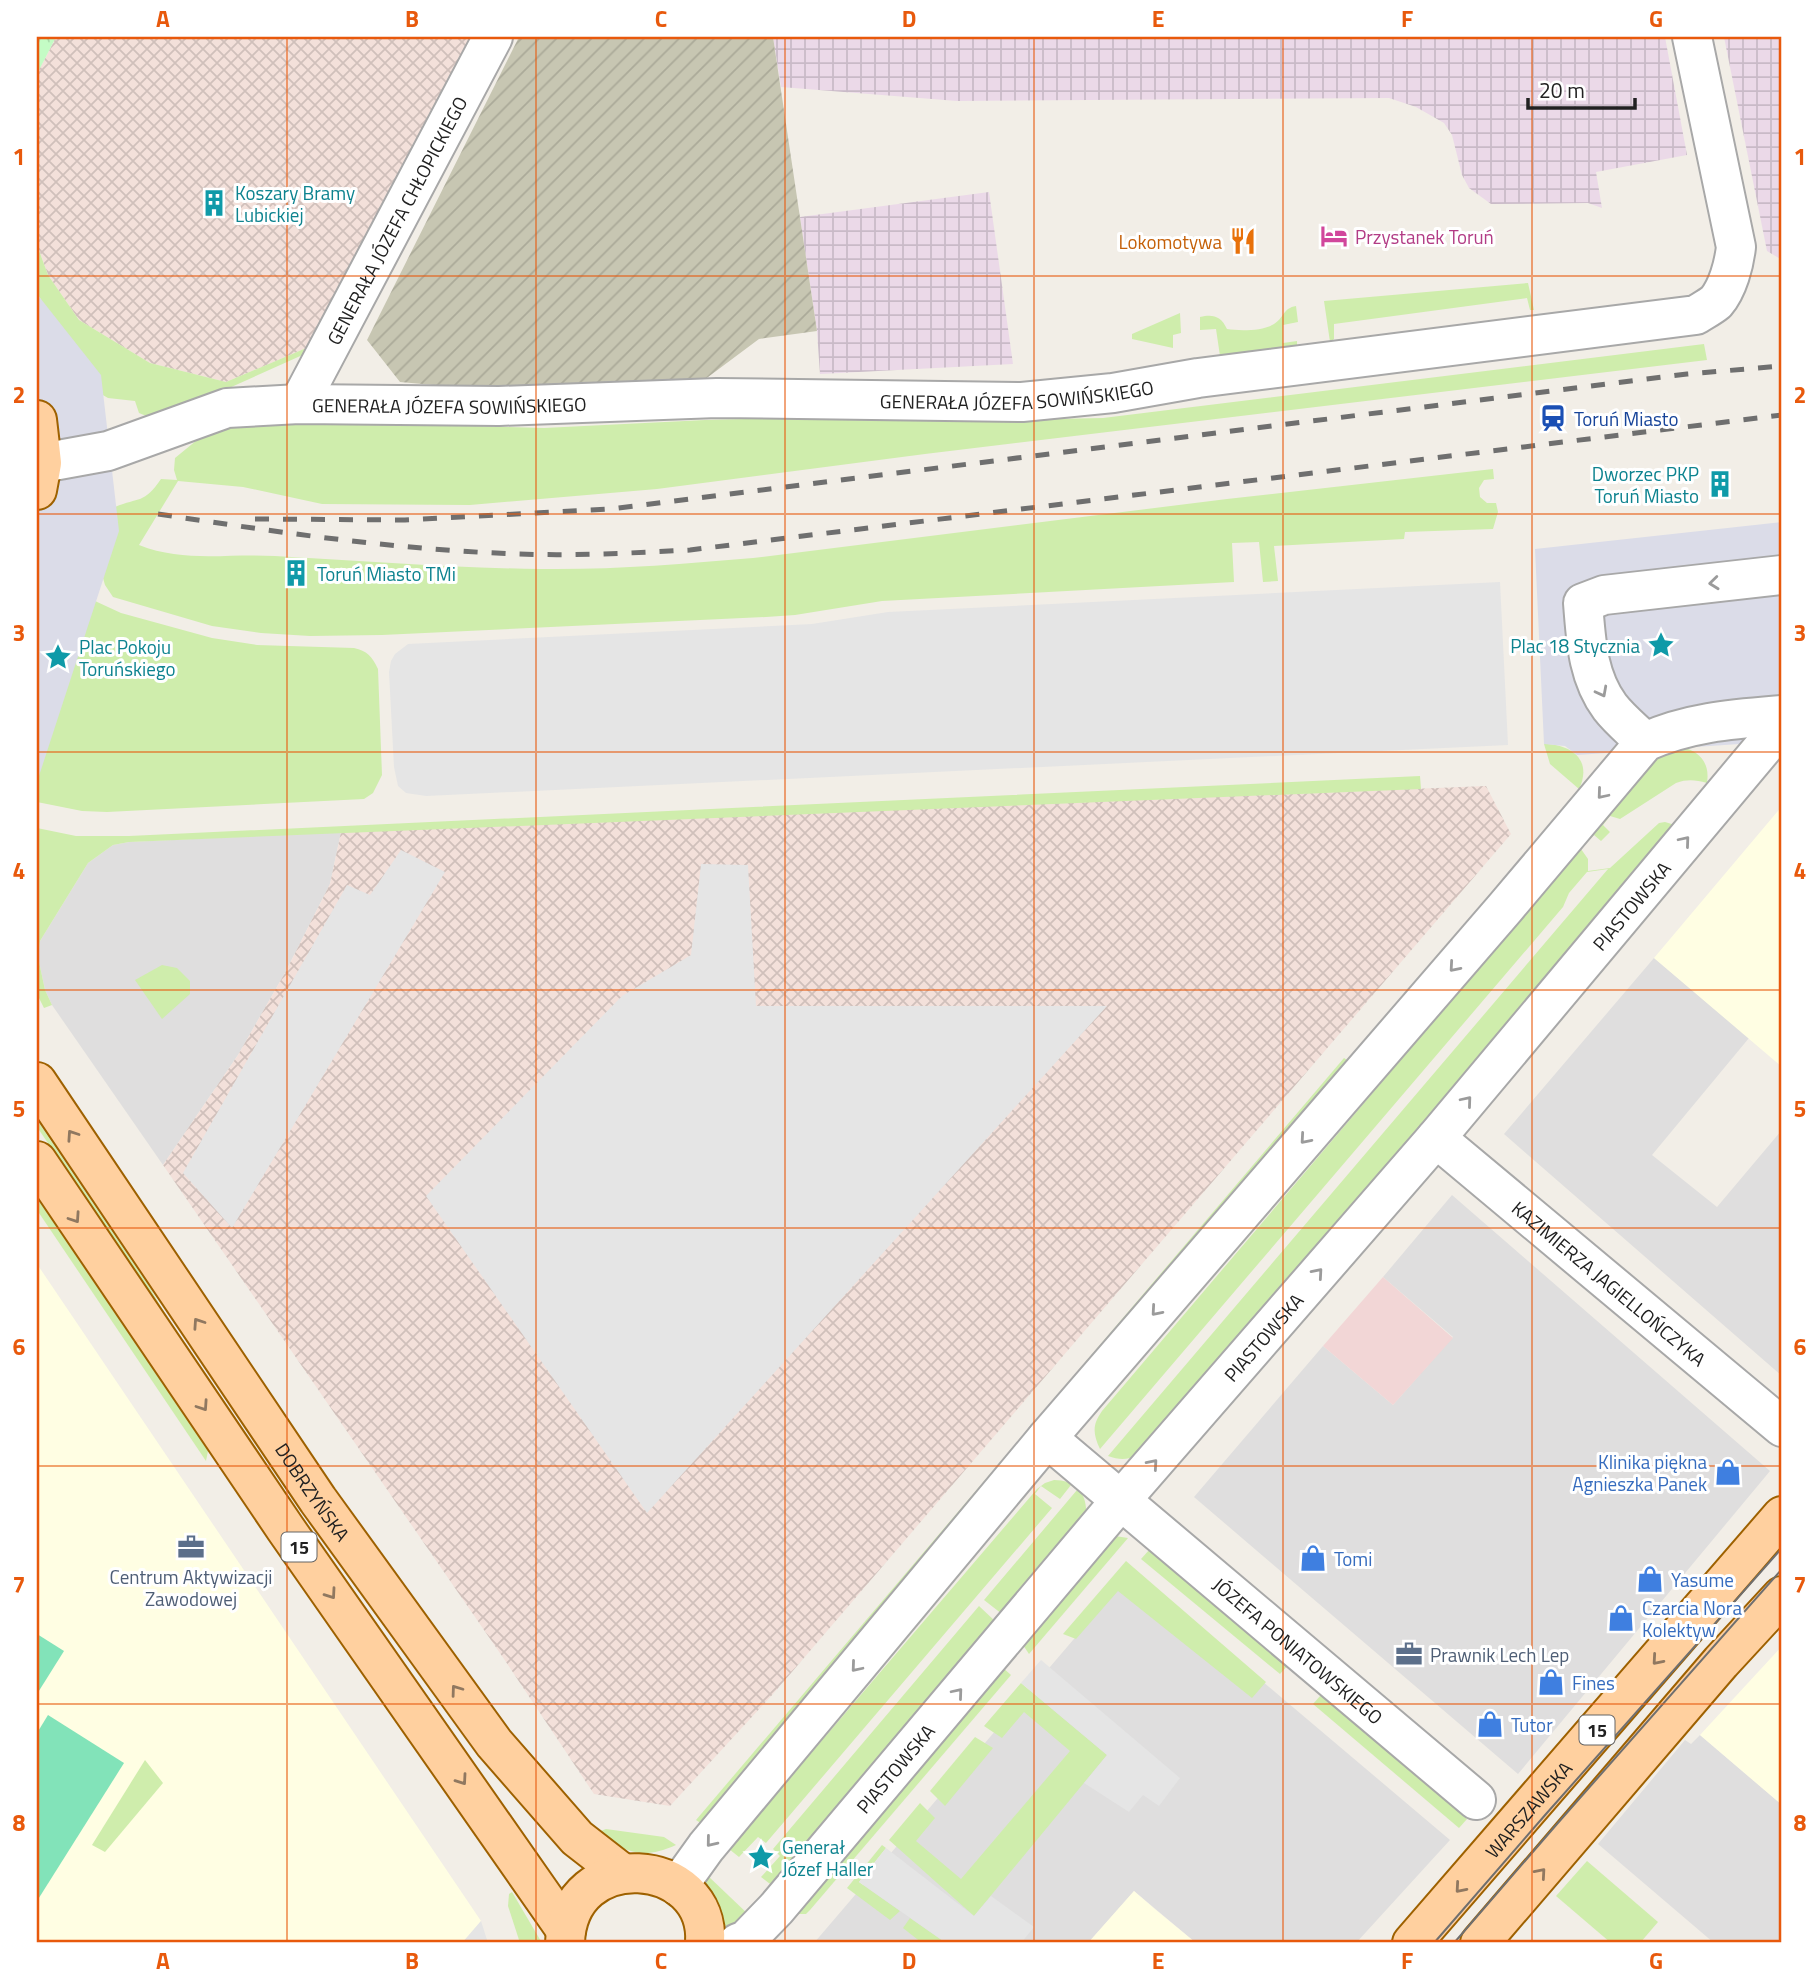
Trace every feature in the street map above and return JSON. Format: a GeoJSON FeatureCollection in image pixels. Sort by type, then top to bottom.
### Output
{"type":"FeatureCollection","features":[{"type":"Feature","properties":{"kind":"main road"},"geometry":{"type":"LineString","coordinates":[[37,420],[39,477]]}},
{"type":"Feature","properties":{"kind":"main road","name":"DOBRZYŃSKA"},"geometry":{"type":"LineString","coordinates":[[37,1082],[318,1500],[494,1743],[577,1838],[622,1873]]}},
{"type":"Feature","properties":{"kind":"main road","name":"15"},"geometry":{"type":"LineString","coordinates":[[37,1161],[565,1936]]}},
{"type":"Feature","properties":{"kind":"main road","name":"WARSZAWSKA"},"geometry":{"type":"LineString","coordinates":[[1412,1943],[1782,1516]]}},
{"type":"Feature","properties":{"kind":"main road","name":"15"},"geometry":{"type":"LineString","coordinates":[[1480,1943],[1721,1662],[1782,1595]]}},
{"type":"Feature","properties":{"kind":"main road"},"geometry":{"type":"LineString","coordinates":[[622,1873],[640,1872],[661,1877],[678,1886],[691,1900],[700,1916],[705,1943]]}},
{"type":"Feature","properties":{"kind":"main road","name":"15"},"geometry":{"type":"LineString","coordinates":[[565,1936],[573,1910],[584,1894],[600,1881],[622,1873]]}},
{"type":"Feature","properties":{"kind":"street","name":"GENERAŁA JÓZEFA CHŁOPICKIEGO"},"geometry":{"type":"LineString","coordinates":[[299,404],[493,37]]}},
{"type":"Feature","properties":{"kind":"street","name":"GENERAŁA JÓZEFA SOWIŃSKIEGO"},"geometry":{"type":"LineString","coordinates":[[39,477],[226,408],[299,404],[499,406],[717,398],[1022,402],[1113,393],[1198,378],[1696,316],[1720,295],[1734,263],[1737,247],[1692,37]]}},
{"type":"Feature","properties":{"kind":"street"},"geometry":{"type":"LineString","coordinates":[[1645,742],[1612,709],[1600,692],[1589,662],[1583,603],[1604,595],[1782,575]]}},
{"type":"Feature","properties":{"kind":"street"},"geometry":{"type":"LineString","coordinates":[[678,1886],[706,1847],[1047,1438],[1488,929],[1645,742],[1671,730],[1708,722],[1782,715]]}},
{"type":"Feature","properties":{"kind":"street","name":"PIASTOWSKA"},"geometry":{"type":"LineString","coordinates":[[738,1943],[746,1940],[776,1909],[1121,1500],[1436,1138],[1782,726]]}},
{"type":"Feature","properties":{"kind":"street","name":"KAZIMIERZA JAGIELLOŃCZYKA"},"geometry":{"type":"LineString","coordinates":[[1436,1138],[1782,1427]]}},
{"type":"Feature","properties":{"kind":"street","name":"JÓZEFA PONIATOWSKIEGO"},"geometry":{"type":"LineString","coordinates":[[1047,1438],[1476,1800]]}},
{"type":"Feature","properties":{"kind":"shaded area"},"geometry":{"type":"Polygon","coordinates":[[[56,37],[475,37],[311,346],[226,382],[150,363],[79,320],[48,275],[37,244],[37,74],[56,37]]]}},
{"type":"Feature","properties":{"kind":"shaded area"},"geometry":{"type":"Polygon","coordinates":[[[519,37],[773,37],[817,331],[759,339],[696,386],[523,393],[400,382],[367,340],[519,37]]]}},
{"type":"Feature","properties":{"kind":"shaded area"},"geometry":{"type":"Polygon","coordinates":[[[773,37],[1665,37],[1687,155],[1596,172],[1602,208],[1588,203],[1491,204],[1469,188],[1462,175],[1452,135],[1444,123],[1416,107],[1389,98],[957,101],[781,87],[773,37]]]}},
{"type":"Feature","properties":{"kind":"shaded area"},"geometry":{"type":"Polygon","coordinates":[[[1724,37],[1782,37],[1782,260],[1767,251],[1724,37]]]}},
{"type":"Feature","properties":{"kind":"shaded area"},"geometry":{"type":"Polygon","coordinates":[[[989,192],[1013,364],[820,374],[817,331],[800,217],[989,192]]]}},
{"type":"Feature","properties":{"kind":"shaded area","name":"Plac Pokoju Toruńskiego"},"geometry":{"type":"Polygon","coordinates":[[[37,294],[101,375],[119,531],[37,782],[37,294]]]}},
{"type":"Feature","properties":{"kind":"shaded area","name":"Plac 18 Stycznia"},"geometry":{"type":"Polygon","coordinates":[[[1782,522],[1782,741],[1577,755],[1565,746],[1544,744],[1535,549],[1782,522]]]}},
{"type":"Feature","properties":{"kind":"shaded area"},"geometry":{"type":"Polygon","coordinates":[[[1500,582],[1508,745],[426,796],[406,793],[398,786],[394,767],[389,672],[395,654],[408,644],[812,624],[888,612],[1500,582]]]}},
{"type":"Feature","properties":{"kind":"shaded area"},"geometry":{"type":"Polygon","coordinates":[[[1486,786],[1511,834],[773,1694],[670,1806],[594,1794],[163,1165],[238,1055],[286,971],[330,884],[341,832],[1486,786]]]}},
{"type":"Feature","properties":{"kind":"shaded area"},"geometry":{"type":"Polygon","coordinates":[[[1782,806],[1782,1067],[1654,958],[1782,806]]]}},
{"type":"Feature","properties":{"kind":"shaded area"},"geometry":{"type":"Polygon","coordinates":[[[341,832],[330,884],[286,971],[238,1055],[163,1165],[52,1005],[45,990],[38,957],[40,941],[88,863],[113,845],[341,832]]]}},
{"type":"Feature","properties":{"kind":"shaded area"},"geometry":{"type":"Polygon","coordinates":[[[401,850],[445,872],[232,1228],[183,1173],[347,885],[370,895],[401,850]]]}},
{"type":"Feature","properties":{"kind":"shaded area"},"geometry":{"type":"Polygon","coordinates":[[[701,864],[748,865],[756,1006],[1107,1006],[647,1513],[426,1196],[622,996],[691,955],[701,864]]]}},
{"type":"Feature","properties":{"kind":"shaded area"},"geometry":{"type":"Polygon","coordinates":[[[1654,958],[1749,1038],[1652,1155],[1717,1207],[1782,1130],[1782,1376],[1504,1134],[1654,958]]]}},
{"type":"Feature","properties":{"kind":"shaded area"},"geometry":{"type":"Polygon","coordinates":[[[1452,1195],[1770,1471],[1518,1774],[1194,1497],[1323,1346],[1393,1405],[1453,1337],[1383,1277],[1452,1195]]]}},
{"type":"Feature","properties":{"kind":"shaded area"},"geometry":{"type":"Polygon","coordinates":[[[37,1264],[481,1921],[462,1943],[37,1943],[37,1264]]]}},
{"type":"Feature","properties":{"kind":"shaded area"},"geometry":{"type":"Polygon","coordinates":[[[1383,1277],[1453,1338],[1393,1405],[1323,1346],[1383,1277]]]}},
{"type":"Feature","properties":{"kind":"shaded area"},"geometry":{"type":"Polygon","coordinates":[[[1132,1571],[1450,1840],[1356,1943],[1196,1943],[1134,1891],[1088,1943],[814,1943],[1132,1571]]]}},
{"type":"Feature","properties":{"kind":"shaded area"},"geometry":{"type":"Polygon","coordinates":[[[1782,1646],[1782,1805],[1700,1735],[1782,1646]]]}},
{"type":"Feature","properties":{"kind":"shaded area"},"geometry":{"type":"Polygon","coordinates":[[[1041,1660],[1180,1778],[1159,1806],[1143,1795],[1129,1812],[1084,1783],[1107,1755],[1021,1683],[1041,1660]]]}},
{"type":"Feature","properties":{"kind":"shaded area"},"geometry":{"type":"Polygon","coordinates":[[[1700,1735],[1782,1805],[1782,1935],[1776,1943],[1714,1943],[1598,1844],[1685,1740],[1691,1744],[1700,1735]]]}},
{"type":"Feature","properties":{"kind":"shaded area"},"geometry":{"type":"Polygon","coordinates":[[[886,1848],[974,1916],[991,1896],[1034,1927],[1021,1943],[946,1943],[859,1882],[886,1848]]]}},
{"type":"Feature","properties":{"kind":"shaded area"},"geometry":{"type":"Polygon","coordinates":[[[1134,1891],[1156,1910],[1196,1943],[1088,1943],[1134,1891]]]}},
{"type":"Feature","properties":{"kind":"shaded area"},"geometry":{"type":"Polygon","coordinates":[[[481,1921],[488,1943],[462,1943],[481,1921]]]}},
{"type":"Feature","properties":{"kind":"green space"},"geometry":{"type":"Polygon","coordinates":[[[37,37],[56,37],[37,74],[37,37]]]}},
{"type":"Feature","properties":{"kind":"green space"},"geometry":{"type":"Polygon","coordinates":[[[37,245],[48,275],[79,320],[150,363],[226,382],[311,346],[307,353],[200,401],[151,418],[139,413],[135,401],[108,398],[94,390],[37,293],[37,245]]]}},
{"type":"Feature","properties":{"kind":"green space"},"geometry":{"type":"Polygon","coordinates":[[[1528,283],[1534,310],[1530,310],[1527,298],[1334,324],[1334,339],[1330,342],[1324,301],[1528,283]]]}},
{"type":"Feature","properties":{"kind":"green space"},"geometry":{"type":"Polygon","coordinates":[[[1296,306],[1298,322],[1283,325],[1283,343],[1297,341],[1297,346],[1220,356],[1216,329],[1200,330],[1200,317],[1209,316],[1219,319],[1227,329],[1264,328],[1274,324],[1288,309],[1296,306]]]}},
{"type":"Feature","properties":{"kind":"green space"},"geometry":{"type":"Polygon","coordinates":[[[1180,313],[1181,333],[1173,335],[1173,348],[1132,339],[1132,334],[1180,313]]]}},
{"type":"Feature","properties":{"kind":"green space"},"geometry":{"type":"Polygon","coordinates":[[[1704,344],[1707,360],[657,489],[470,505],[322,504],[243,487],[178,481],[139,545],[156,551],[189,556],[275,556],[508,568],[647,566],[753,558],[1493,469],[1494,479],[1484,480],[1479,488],[1480,497],[1487,503],[1496,503],[1498,512],[1493,529],[1405,532],[1404,539],[1274,546],[1278,581],[1263,582],[1259,542],[1232,543],[1234,582],[882,601],[766,617],[310,636],[212,626],[113,597],[103,578],[115,507],[141,499],[150,493],[161,479],[177,480],[175,458],[197,440],[226,427],[280,420],[544,428],[705,420],[917,415],[940,416],[957,421],[1103,418],[1704,344]]]}},
{"type":"Feature","properties":{"kind":"green space"},"geometry":{"type":"Polygon","coordinates":[[[95,601],[121,613],[212,638],[257,645],[354,648],[366,653],[378,669],[382,775],[373,793],[364,799],[107,812],[82,811],[37,802],[37,646],[95,601]]]}},
{"type":"Feature","properties":{"kind":"green space"},"geometry":{"type":"Polygon","coordinates":[[[1544,744],[1563,747],[1577,756],[1583,770],[1579,789],[1550,764],[1544,744]]]}},
{"type":"Feature","properties":{"kind":"green space"},"geometry":{"type":"Polygon","coordinates":[[[1682,747],[1703,760],[1707,770],[1707,783],[1692,780],[1676,783],[1620,819],[1610,816],[1603,825],[1610,832],[1601,841],[1594,835],[1581,849],[1588,859],[1588,871],[1610,868],[1659,823],[1675,825],[1147,1447],[1129,1458],[1108,1456],[1608,869],[1587,872],[1569,893],[1563,907],[1100,1449],[1095,1430],[1096,1421],[1102,1411],[1655,761],[1668,750],[1682,747]]]}},
{"type":"Feature","properties":{"kind":"green space"},"geometry":{"type":"Polygon","coordinates":[[[1420,776],[1421,789],[129,842],[113,845],[88,863],[40,941],[38,957],[45,990],[52,1005],[44,1008],[37,994],[37,828],[76,836],[129,836],[1420,776]]]}},
{"type":"Feature","properties":{"kind":"green space"},"geometry":{"type":"Polygon","coordinates":[[[162,965],[177,968],[190,981],[190,994],[162,1019],[135,980],[162,965]]]}},
{"type":"Feature","properties":{"kind":"green space"},"geometry":{"type":"Polygon","coordinates":[[[1344,1058],[1350,1062],[702,1824],[696,1820],[1344,1058]]]}},
{"type":"Feature","properties":{"kind":"green space"},"geometry":{"type":"Polygon","coordinates":[[[37,1120],[150,1288],[167,1317],[37,1127],[37,1120]]]}},
{"type":"Feature","properties":{"kind":"green space"},"geometry":{"type":"Polygon","coordinates":[[[37,1198],[208,1451],[206,1461],[37,1210],[37,1198]]]}},
{"type":"Feature","properties":{"kind":"green space"},"geometry":{"type":"Polygon","coordinates":[[[1054,1480],[1069,1483],[1074,1486],[1083,1495],[1086,1516],[774,1887],[761,1877],[780,1856],[773,1849],[979,1606],[996,1622],[1002,1614],[984,1600],[1077,1490],[1071,1485],[1060,1499],[1041,1486],[1054,1480]]]}},
{"type":"Feature","properties":{"kind":"green space"},"geometry":{"type":"Polygon","coordinates":[[[1041,1486],[1035,1494],[1052,1508],[766,1843],[758,1837],[739,1857],[729,1849],[1037,1489],[1041,1486]]]}},
{"type":"Feature","properties":{"kind":"green space"},"geometry":{"type":"Polygon","coordinates":[[[1115,1536],[1128,1538],[1029,1654],[1023,1645],[1115,1536]]]}},
{"type":"Feature","properties":{"kind":"green space"},"geometry":{"type":"Polygon","coordinates":[[[1150,1549],[1289,1664],[1280,1674],[1141,1559],[1150,1549]]]}},
{"type":"Feature","properties":{"kind":"green space"},"geometry":{"type":"Polygon","coordinates":[[[1126,1561],[1266,1682],[1252,1698],[1118,1591],[1076,1639],[1063,1634],[1126,1561]]]}},
{"type":"Feature","properties":{"kind":"green space"},"geometry":{"type":"Polygon","coordinates":[[[37,1634],[64,1651],[37,1694],[37,1634]]]}},
{"type":"Feature","properties":{"kind":"green space"},"geometry":{"type":"Polygon","coordinates":[[[1002,1667],[1011,1675],[810,1910],[806,1914],[795,1911],[1002,1667]]]}},
{"type":"Feature","properties":{"kind":"green space"},"geometry":{"type":"Polygon","coordinates":[[[1021,1683],[1107,1755],[974,1916],[889,1840],[920,1803],[935,1818],[916,1841],[961,1879],[1070,1751],[1024,1712],[1002,1738],[984,1726],[1021,1683]]]}},
{"type":"Feature","properties":{"kind":"green space"},"geometry":{"type":"Polygon","coordinates":[[[1321,1695],[1467,1819],[1459,1828],[1313,1704],[1321,1695]]]}},
{"type":"Feature","properties":{"kind":"green space"},"geometry":{"type":"Polygon","coordinates":[[[48,1715],[124,1763],[37,1901],[37,1733],[48,1715]]]}},
{"type":"Feature","properties":{"kind":"green space"},"geometry":{"type":"Polygon","coordinates":[[[975,1737],[993,1748],[945,1806],[930,1791],[975,1737]]]}},
{"type":"Feature","properties":{"kind":"green space"},"geometry":{"type":"Polygon","coordinates":[[[145,1760],[163,1783],[105,1852],[92,1845],[145,1760]]]}},
{"type":"Feature","properties":{"kind":"green space"},"geometry":{"type":"Polygon","coordinates":[[[606,1829],[664,1837],[676,1845],[653,1852],[634,1852],[595,1833],[606,1829]]]}},
{"type":"Feature","properties":{"kind":"green space"},"geometry":{"type":"Polygon","coordinates":[[[882,1845],[886,1848],[859,1882],[900,1911],[890,1920],[847,1888],[882,1845]]]}},
{"type":"Feature","properties":{"kind":"green space"},"geometry":{"type":"Polygon","coordinates":[[[1587,1861],[1658,1922],[1640,1943],[1611,1943],[1556,1896],[1587,1861]]]}},
{"type":"Feature","properties":{"kind":"green space"},"geometry":{"type":"Polygon","coordinates":[[[707,1875],[750,1916],[728,1931],[720,1924],[703,1883],[707,1875]]]}},
{"type":"Feature","properties":{"kind":"green space"},"geometry":{"type":"Polygon","coordinates":[[[512,1892],[542,1943],[520,1943],[508,1906],[509,1894],[512,1892]]]}},
{"type":"Feature","properties":{"kind":"green space"},"geometry":{"type":"Polygon","coordinates":[[[910,1918],[946,1943],[922,1943],[903,1928],[910,1918]]]}},
{"type":"Feature","properties":{"kind":"tram line"},"geometry":{"type":"LineString","coordinates":[[1434,1943],[1782,1548]]}},
{"type":"Feature","properties":{"kind":"tram line"},"geometry":{"type":"LineString","coordinates":[[1454,1943],[1782,1569]]}},
{"type":"Feature","properties":{"kind":"railway"},"geometry":{"type":"LineString","coordinates":[[255,519],[405,520],[610,509],[1687,374],[1782,366]]}},
{"type":"Feature","properties":{"kind":"railway"},"geometry":{"type":"LineString","coordinates":[[158,514],[428,549],[562,555],[690,550],[1782,415]]}},
{"type":"Feature","properties":{"kind":"place","name":"Koszary Bramy Lubickiej"},"geometry":{"type":"Point","coordinates":[214,203]}},
{"type":"Feature","properties":{"kind":"place","name":"Przystanek Toruń"},"geometry":{"type":"Point","coordinates":[1334,236]}},
{"type":"Feature","properties":{"kind":"place","name":"Lokomotywa"},"geometry":{"type":"Point","coordinates":[1243,241]}},
{"type":"Feature","properties":{"kind":"place","name":"Toruń Miasto"},"geometry":{"type":"Point","coordinates":[1553,418]}},
{"type":"Feature","properties":{"kind":"place","name":"Dworzec PKP Toruń Miasto"},"geometry":{"type":"Point","coordinates":[1720,484]}},
{"type":"Feature","properties":{"kind":"place","name":"Toruń Miasto TMi"},"geometry":{"type":"Point","coordinates":[296,573]}},
{"type":"Feature","properties":{"kind":"place","name":"Plac 18 Stycznia"},"geometry":{"type":"Point","coordinates":[1661,645]}},
{"type":"Feature","properties":{"kind":"place","name":"Plac Pokoju Toruńskiego"},"geometry":{"type":"Point","coordinates":[58,657]}},
{"type":"Feature","properties":{"kind":"place","name":"Klinika piękna Agnieszka Panek"},"geometry":{"type":"Point","coordinates":[1728,1472]}},
{"type":"Feature","properties":{"kind":"place","name":"Centrum Aktywizacji Zawodowej"},"geometry":{"type":"Point","coordinates":[191,1547]}},
{"type":"Feature","properties":{"kind":"place","name":"Tomi"},"geometry":{"type":"Point","coordinates":[1313,1558]}},
{"type":"Feature","properties":{"kind":"place","name":"Yasume"},"geometry":{"type":"Point","coordinates":[1650,1579]}},
{"type":"Feature","properties":{"kind":"place","name":"Czarcia Nora Kolektyw"},"geometry":{"type":"Point","coordinates":[1621,1618]}},
{"type":"Feature","properties":{"kind":"place","name":"Prawnik Lech Lep"},"geometry":{"type":"Point","coordinates":[1409,1654]}},
{"type":"Feature","properties":{"kind":"place","name":"Fines"},"geometry":{"type":"Point","coordinates":[1551,1682]}},
{"type":"Feature","properties":{"kind":"place","name":"Tutor"},"geometry":{"type":"Point","coordinates":[1490,1724]}},
{"type":"Feature","properties":{"kind":"place","name":"Generał Józef Haller"},"geometry":{"type":"Point","coordinates":[761,1857]}}]}
